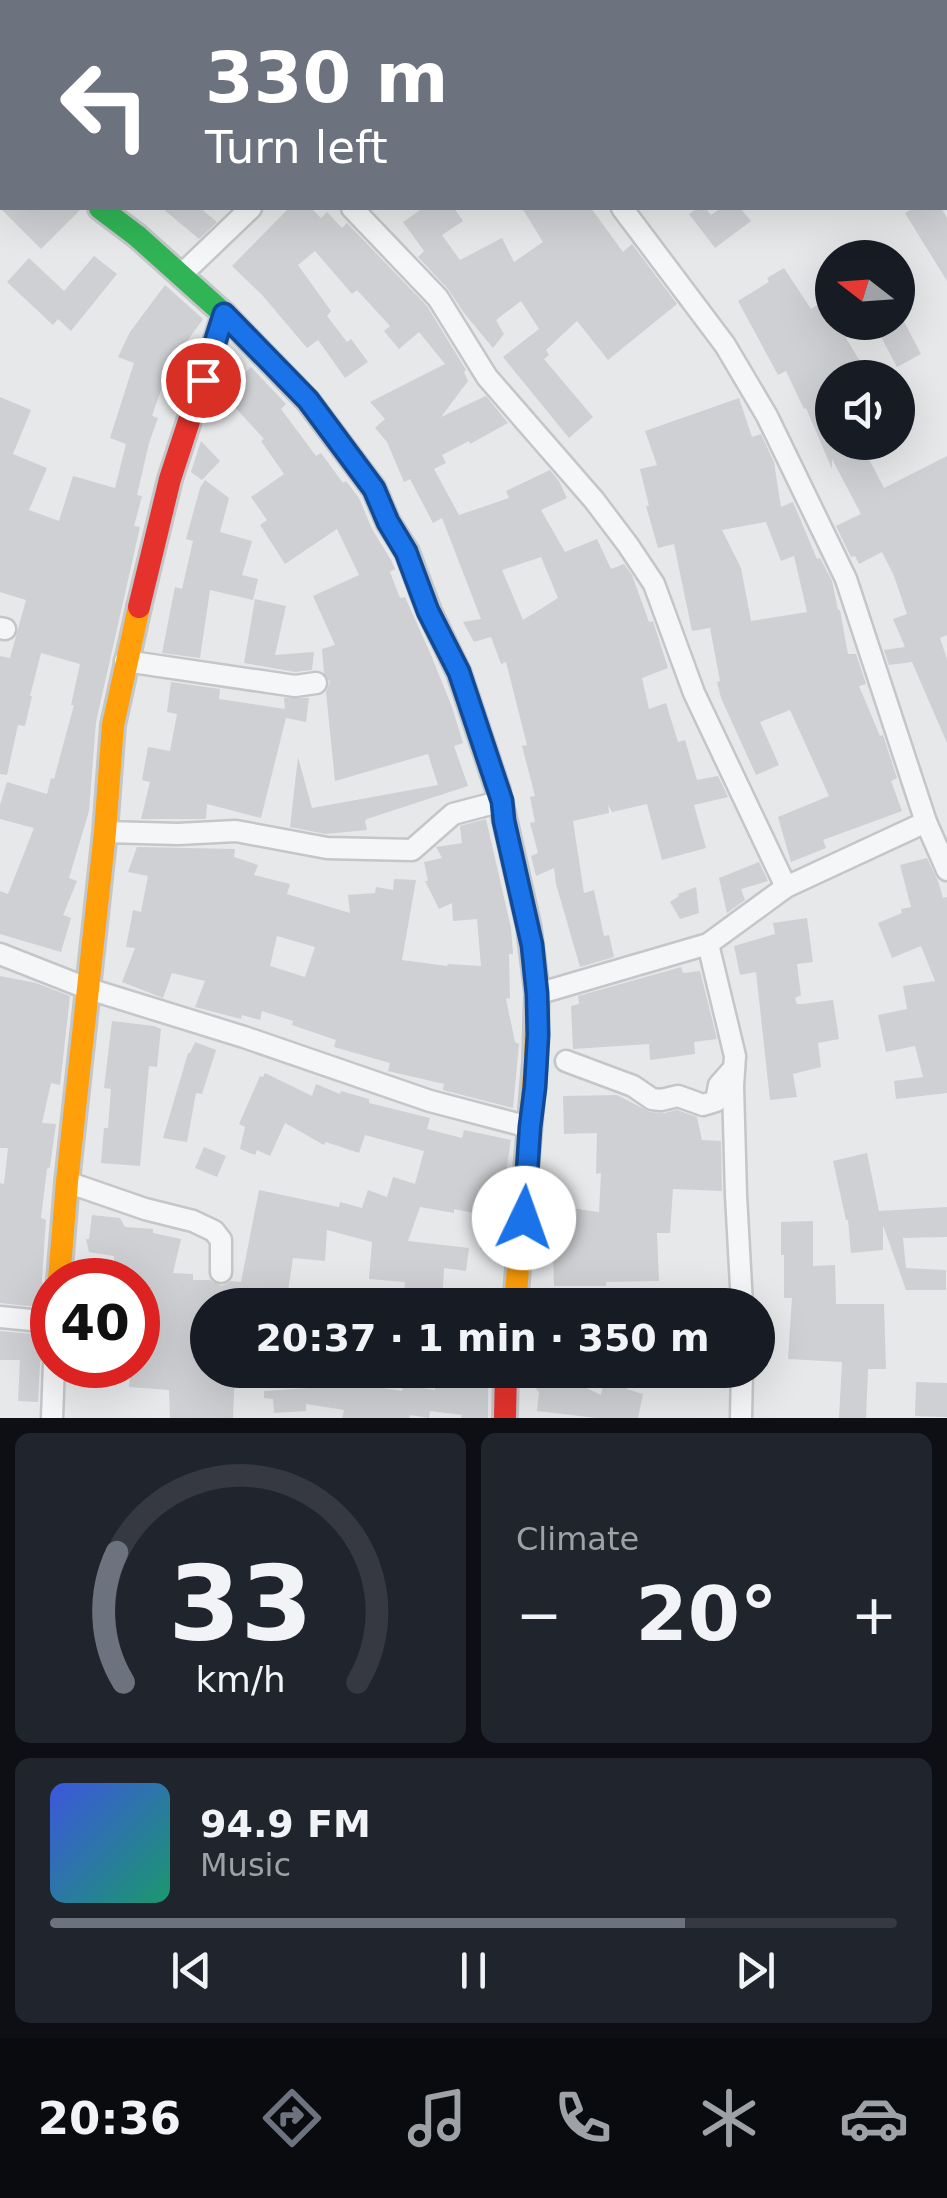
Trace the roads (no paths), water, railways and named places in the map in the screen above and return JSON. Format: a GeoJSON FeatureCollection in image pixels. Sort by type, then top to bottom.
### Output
{"type":"FeatureCollection","features":[{"type":"Feature","properties":{"kind":"street"},"geometry":{"type":"LineString","coordinates":[[103,210],[181,274],[308,400],[374,489],[459,672],[502,801],[532,945],[537,994],[536,1070],[517,1288]]}},
{"type":"Feature","properties":{"kind":"street"},"geometry":{"type":"LineString","coordinates":[[181,274],[249,210]]}},
{"type":"Feature","properties":{"kind":"street"},"geometry":{"type":"LineString","coordinates":[[354,210],[438,298],[487,377],[594,500],[654,584],[694,693],[786,887]]}},
{"type":"Feature","properties":{"kind":"street"},"geometry":{"type":"LineString","coordinates":[[623,210],[724,345],[767,416],[846,580],[947,870]]}},
{"type":"Feature","properties":{"kind":"street"},"geometry":{"type":"LineString","coordinates":[[62,1258],[113,726],[170,479],[224,314]]}},
{"type":"Feature","properties":{"kind":"street"},"geometry":{"type":"LineString","coordinates":[[126,661],[296,686],[316,683]]}},
{"type":"Feature","properties":{"kind":"street"},"geometry":{"type":"LineString","coordinates":[[105,832],[236,831],[327,848],[412,850],[453,814],[502,801]]}},
{"type":"Feature","properties":{"kind":"street"},"geometry":{"type":"LineString","coordinates":[[537,994],[708,944],[786,887],[936,833]]}},
{"type":"Feature","properties":{"kind":"street"},"geometry":{"type":"LineString","coordinates":[[708,944],[735,1056],[741,1288]]}},
{"type":"Feature","properties":{"kind":"street"},"geometry":{"type":"LineString","coordinates":[[0,954],[89,989],[430,1101],[530,1127]]}},
{"type":"Feature","properties":{"kind":"street"},"geometry":{"type":"LineString","coordinates":[[566,1061],[633,1086],[652,1099],[678,1096],[703,1105],[716,1101],[720,1084],[734,1068]]}},
{"type":"Feature","properties":{"kind":"street"},"geometry":{"type":"LineString","coordinates":[[67,1182],[214,1231],[220,1240],[222,1272]]}},
{"type":"Feature","properties":{"kind":"street"},"geometry":{"type":"LineString","coordinates":[[0,1317],[30,1320]]}},
{"type":"Feature","properties":{"kind":"street"},"geometry":{"type":"LineString","coordinates":[[52,1418],[53,1388]]}},
{"type":"Feature","properties":{"kind":"street"},"geometry":{"type":"LineString","coordinates":[[505,1418],[506,1388]]}},
{"type":"Feature","properties":{"kind":"street"},"geometry":{"type":"LineString","coordinates":[[742,1388],[742,1418]]}}]}
